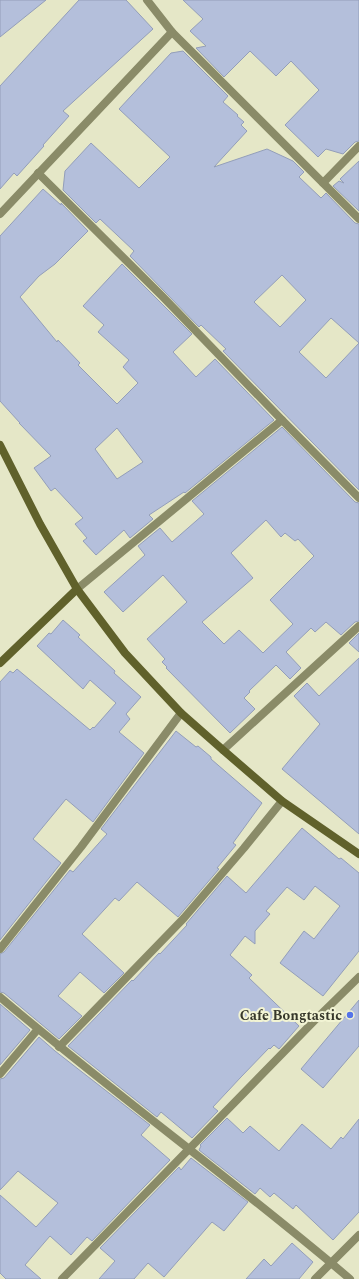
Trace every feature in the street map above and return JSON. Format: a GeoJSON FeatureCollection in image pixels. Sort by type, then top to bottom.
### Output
{"type":"FeatureCollection","features":[{"type":"Feature","properties":{"kind":"street"},"geometry":{"type":"LineString","coordinates":[[147,0],[172,32],[359,219]]}},
{"type":"Feature","properties":{"kind":"street"},"geometry":{"type":"LineString","coordinates":[[0,214],[172,32]]}},
{"type":"Feature","properties":{"kind":"street"},"geometry":{"type":"LineString","coordinates":[[323,183],[359,146]]}},
{"type":"Feature","properties":{"kind":"street"},"geometry":{"type":"LineString","coordinates":[[38,173],[162,296],[359,498]]}},
{"type":"Feature","properties":{"kind":"street"},"geometry":{"type":"LineString","coordinates":[[0,663],[78,589],[282,420]]}},
{"type":"Feature","properties":{"kind":"street"},"geometry":{"type":"LineString","coordinates":[[0,445],[40,524],[78,589],[125,653],[181,713],[282,801],[359,854]]}},
{"type":"Feature","properties":{"kind":"street"},"geometry":{"type":"LineString","coordinates":[[223,750],[359,626]]}},
{"type":"Feature","properties":{"kind":"street"},"geometry":{"type":"LineString","coordinates":[[0,950],[81,847],[181,713]]}},
{"type":"Feature","properties":{"kind":"street"},"geometry":{"type":"LineString","coordinates":[[59,1047],[184,918],[282,801]]}},
{"type":"Feature","properties":{"kind":"street"},"geometry":{"type":"LineString","coordinates":[[62,1279],[359,977]]}},
{"type":"Feature","properties":{"kind":"street"},"geometry":{"type":"LineString","coordinates":[[0,997],[59,1047],[189,1149],[350,1279]]}},
{"type":"Feature","properties":{"kind":"street"},"geometry":{"type":"LineString","coordinates":[[0,1074],[38,1029]]}},
{"type":"Feature","properties":{"kind":"street"},"geometry":{"type":"LineString","coordinates":[[315,1279],[359,1235]]}},
{"type":"Feature","properties":{"kind":"building"},"geometry":{"type":"Polygon","coordinates":[[[0,0],[46,0],[0,37],[0,0]]]}},
{"type":"Feature","properties":{"kind":"building"},"geometry":{"type":"Polygon","coordinates":[[[79,0],[126,0],[153,29],[63,111],[69,116],[17,176],[14,173],[0,189],[0,86],[79,0]]]}},
{"type":"Feature","properties":{"kind":"building"},"geometry":{"type":"Polygon","coordinates":[[[183,0],[359,0],[359,141],[355,142],[343,154],[326,149],[318,157],[285,125],[319,90],[291,61],[276,76],[250,51],[224,77],[196,48],[206,46],[190,31],[203,19],[183,0]]]}},
{"type":"Feature","properties":{"kind":"building"},"geometry":{"type":"Polygon","coordinates":[[[183,51],[228,96],[223,102],[244,122],[241,125],[247,131],[214,167],[267,149],[293,161],[304,172],[299,177],[321,198],[326,193],[355,223],[359,224],[359,343],[359,490],[223,351],[226,349],[201,325],[199,327],[130,256],[134,251],[100,219],[96,223],[63,190],[65,171],[91,143],[139,188],[170,157],[119,109],[171,53],[183,51]],[[282,275],[254,302],[280,327],[306,300],[282,275]],[[331,318],[299,352],[326,378],[359,343],[331,318]]]}},
{"type":"Feature","properties":{"kind":"building"},"geometry":{"type":"Polygon","coordinates":[[[359,161],[359,211],[333,186],[339,181],[344,183],[340,179],[359,161]]]}},
{"type":"Feature","properties":{"kind":"building"},"geometry":{"type":"Polygon","coordinates":[[[43,189],[61,205],[61,203],[88,231],[55,264],[39,276],[20,297],[57,342],[58,340],[80,363],[78,365],[117,404],[138,383],[123,367],[129,360],[98,332],[104,325],[83,306],[122,264],[192,334],[173,352],[196,377],[215,359],[274,420],[185,493],[184,492],[149,515],[153,519],[130,538],[124,530],[96,555],[83,541],[87,538],[75,524],[83,518],[55,488],[51,491],[34,468],[51,456],[0,401],[0,236],[43,189]],[[117,428],[95,449],[117,479],[143,462],[117,428]]]}},
{"type":"Feature","properties":{"kind":"building"},"geometry":{"type":"Polygon","coordinates":[[[282,427],[355,502],[359,503],[359,621],[355,622],[341,635],[326,622],[315,632],[311,628],[286,652],[301,668],[290,679],[276,665],[249,691],[250,692],[244,698],[255,709],[230,733],[166,668],[167,667],[162,662],[165,659],[147,639],[187,602],[163,575],[123,612],[104,592],[145,555],[138,546],[160,528],[172,542],[204,514],[192,501],[282,427]],[[266,520],[231,553],[253,578],[202,622],[224,644],[239,630],[263,653],[293,624],[270,600],[314,556],[298,539],[295,541],[285,533],[281,537],[266,520]]]}},
{"type":"Feature","properties":{"kind":"building"},"geometry":{"type":"Polygon","coordinates":[[[63,620],[80,635],[78,637],[115,671],[114,673],[141,697],[126,714],[130,719],[119,732],[144,753],[93,822],[66,799],[33,839],[61,863],[0,940],[0,682],[10,671],[13,673],[17,669],[90,730],[93,727],[94,728],[116,703],[90,680],[83,689],[37,646],[49,633],[51,634],[63,620]]]}},
{"type":"Feature","properties":{"kind":"building"},"geometry":{"type":"Polygon","coordinates":[[[359,633],[359,652],[349,643],[359,633]]]}},
{"type":"Feature","properties":{"kind":"building"},"geometry":{"type":"Polygon","coordinates":[[[359,658],[359,834],[282,769],[320,724],[294,696],[307,683],[319,696],[359,658]]]}},
{"type":"Feature","properties":{"kind":"building"},"geometry":{"type":"Polygon","coordinates":[[[176,731],[196,747],[198,746],[262,803],[233,843],[236,845],[217,868],[219,869],[178,917],[137,882],[119,901],[115,898],[82,934],[124,973],[104,993],[80,972],[58,996],[82,1016],[59,1039],[4,993],[0,992],[0,954],[4,952],[70,870],[73,872],[107,834],[101,829],[176,731]]]}},
{"type":"Feature","properties":{"kind":"building"},"geometry":{"type":"Polygon","coordinates":[[[302,828],[339,859],[341,858],[359,873],[359,951],[323,996],[280,963],[304,931],[314,939],[340,906],[315,886],[304,900],[287,887],[266,911],[270,914],[255,931],[255,944],[245,936],[230,955],[252,975],[249,978],[299,1026],[279,1049],[274,1045],[270,1049],[269,1048],[241,1077],[213,1107],[218,1111],[192,1138],[161,1112],[157,1117],[68,1046],[159,953],[160,954],[187,925],[186,924],[227,876],[246,893],[302,828]]]}},
{"type":"Feature","properties":{"kind":"building"},"geometry":{"type":"Polygon","coordinates":[[[359,1000],[359,1046],[323,1088],[301,1069],[359,1000]]]}},
{"type":"Feature","properties":{"kind":"building"},"geometry":{"type":"Polygon","coordinates":[[[0,1004],[30,1030],[0,1065],[0,1004]]]}},
{"type":"Feature","properties":{"kind":"building"},"geometry":{"type":"Polygon","coordinates":[[[39,1037],[150,1125],[141,1135],[170,1160],[92,1241],[87,1237],[71,1255],[50,1236],[25,1265],[41,1279],[6,1279],[0,1273],[0,1195],[36,1227],[58,1203],[18,1171],[0,1190],[0,1079],[4,1078],[39,1037]]]}},
{"type":"Feature","properties":{"kind":"building"},"geometry":{"type":"Polygon","coordinates":[[[227,1118],[243,1133],[250,1126],[279,1151],[302,1124],[331,1149],[341,1137],[343,1139],[359,1119],[359,1212],[333,1240],[296,1205],[293,1209],[274,1193],[270,1197],[260,1188],[255,1194],[199,1150],[200,1145],[227,1118]]]}},
{"type":"Feature","properties":{"kind":"building"},"geometry":{"type":"Polygon","coordinates":[[[191,1158],[248,1202],[224,1231],[212,1222],[164,1277],[148,1263],[134,1279],[99,1279],[115,1261],[100,1248],[179,1167],[181,1170],[191,1158]]]}},
{"type":"Feature","properties":{"kind":"building"},"geometry":{"type":"Polygon","coordinates":[[[292,1243],[313,1262],[299,1279],[246,1279],[264,1259],[271,1266],[292,1243]]]}},
{"type":"Feature","properties":{"kind":"place","name":"Cafe Bongtastic"},"geometry":{"type":"Point","coordinates":[350,1015]}}]}
